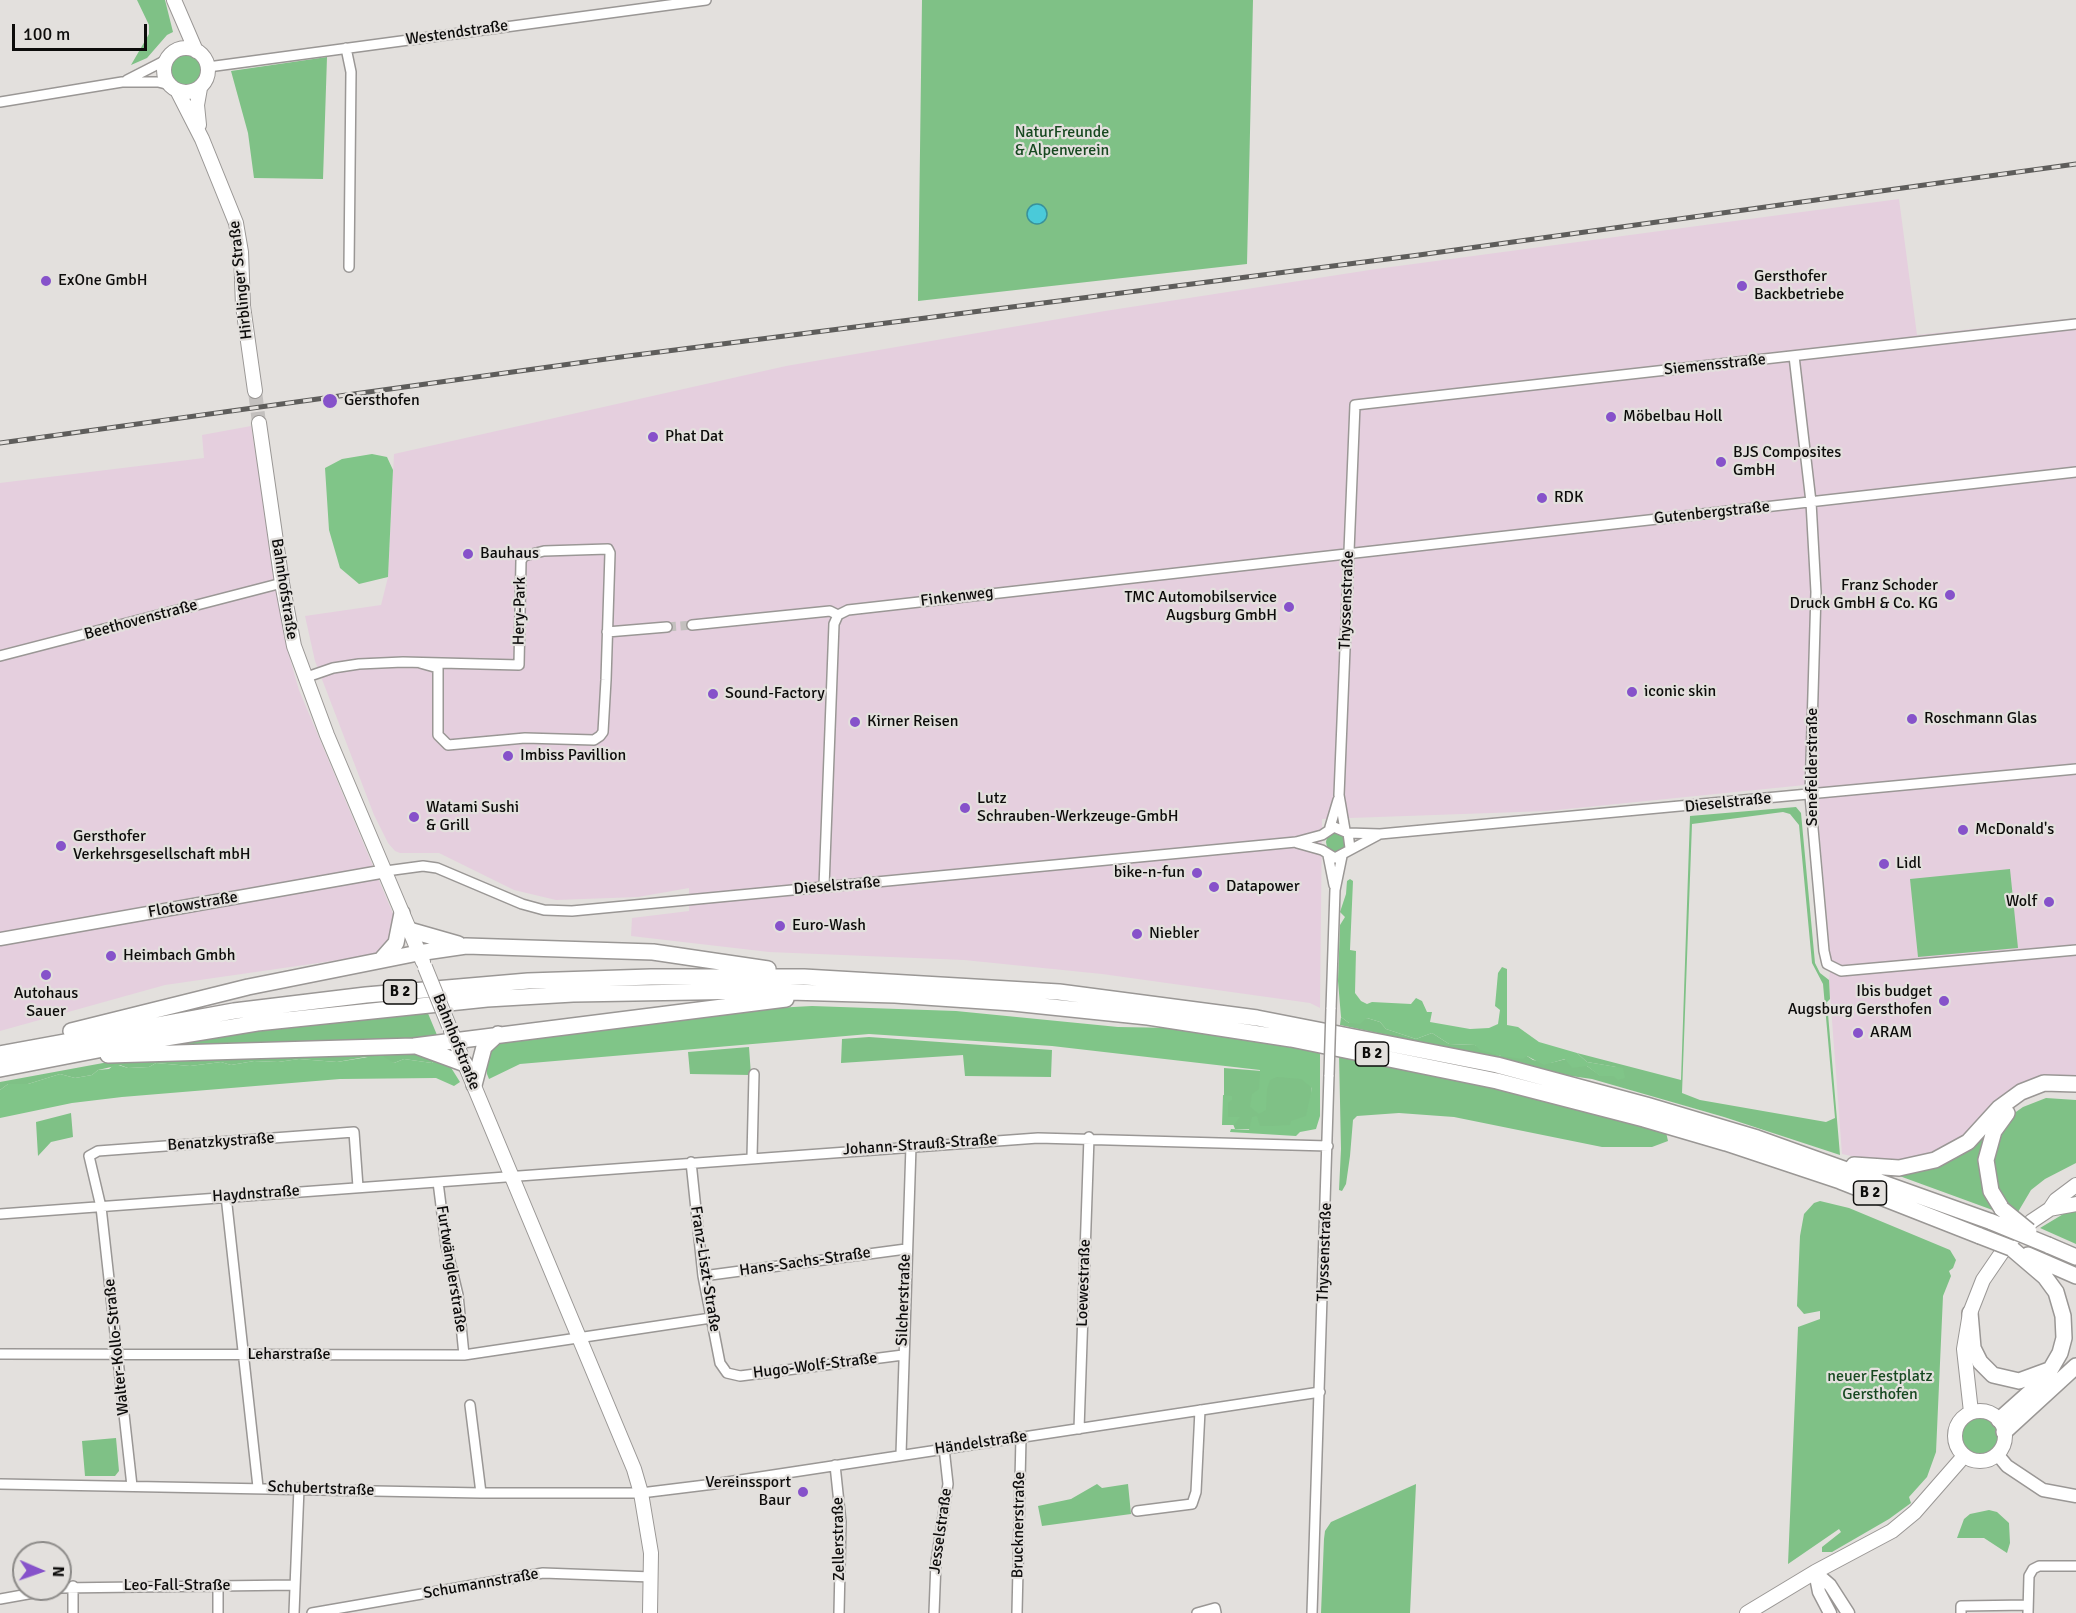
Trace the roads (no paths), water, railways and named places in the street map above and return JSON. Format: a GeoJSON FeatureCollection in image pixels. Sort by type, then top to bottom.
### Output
{"type":"FeatureCollection","features":[{"type":"Feature","properties":{"kind":"highway"},"geometry":{"type":"LineString","coordinates":[[381,960],[396,943],[402,913]]}},
{"type":"Feature","properties":{"kind":"highway"},"geometry":{"type":"LineString","coordinates":[[410,930],[466,946],[676,954],[804,977]]}},
{"type":"Feature","properties":{"kind":"highway"},"geometry":{"type":"LineString","coordinates":[[0,1054],[125,1016],[381,960],[422,960],[466,946]]}},
{"type":"Feature","properties":{"kind":"highway","name":"B 2"},"geometry":{"type":"LineString","coordinates":[[0,1054],[185,1019],[396,992],[570,979],[804,977],[1059,992],[1257,1018],[1333,1031],[1559,1081],[1700,1120],[1830,1162],[1992,1222],[2076,1257]]}},
{"type":"Feature","properties":{"kind":"highway","name":"B 2"},"geometry":{"type":"LineString","coordinates":[[0,1069],[257,1023],[466,1000],[662,991],[837,992],[1013,1003],[1148,1017],[1291,1039],[1433,1066],[1566,1098],[1726,1143],[1840,1181],[2011,1248],[2034,1261]]}},
{"type":"Feature","properties":{"kind":"highway"},"geometry":{"type":"LineString","coordinates":[[63,1057],[414,1046],[452,1033],[498,1034],[837,992]]}},
{"type":"Feature","properties":{"kind":"highway"},"geometry":{"type":"LineString","coordinates":[[474,1085],[484,1047],[498,1034]]}},
{"type":"Feature","properties":{"kind":"highway"},"geometry":{"type":"LineString","coordinates":[[414,1046],[465,1064]]}},
{"type":"Feature","properties":{"kind":"highway"},"geometry":{"type":"LineString","coordinates":[[1830,1162],[1890,1168],[1924,1164],[1947,1155],[1968,1142],[1999,1108],[2021,1092],[2044,1083],[2076,1084]]}},
{"type":"Feature","properties":{"kind":"highway"},"geometry":{"type":"LineString","coordinates":[[2048,1245],[2002,1209],[1991,1191],[1985,1170],[1987,1149],[1994,1131],[2009,1112],[2022,1101],[2048,1093],[2076,1095]]}},
{"type":"Feature","properties":{"kind":"highway"},"geometry":{"type":"LineString","coordinates":[[2034,1261],[2076,1276]]}},
{"type":"Feature","properties":{"kind":"highway"},"geometry":{"type":"LineString","coordinates":[[2002,1426],[2038,1388],[2052,1368],[2064,1338],[2062,1310],[2051,1284],[2034,1261]]}},
{"type":"Feature","properties":{"kind":"highway"},"geometry":{"type":"LineString","coordinates":[[1970,1313],[1973,1348],[1980,1362],[1993,1375],[2004,1380],[2019,1381],[2034,1378],[2052,1368]]}},
{"type":"Feature","properties":{"kind":"highway"},"geometry":{"type":"LineString","coordinates":[[2002,1426],[2076,1366]]}},
{"type":"Feature","properties":{"kind":"main road","name":"Hirblinger Straße"},"geometry":{"type":"LineString","coordinates":[[173,0],[196,51],[204,57],[208,67],[207,78],[200,88],[197,105],[202,139]]}},
{"type":"Feature","properties":{"kind":"main road","name":"Hirblinger Straße"},"geometry":{"type":"LineString","coordinates":[[173,0],[178,36],[165,72],[202,139],[236,223],[241,252],[243,306],[255,392]]}},
{"type":"Feature","properties":{"kind":"main road"},"geometry":{"type":"LineString","coordinates":[[171,55],[187,48],[196,51]]}},
{"type":"Feature","properties":{"kind":"main road"},"geometry":{"type":"LineString","coordinates":[[174,88],[190,92],[200,88]]}},
{"type":"Feature","properties":{"kind":"main road","name":"Bahnhofstraße"},"geometry":{"type":"LineString","coordinates":[[259,423],[282,583],[294,646],[304,678],[634,1469],[641,1493],[651,1553],[650,1613]]}},
{"type":"Feature","properties":{"kind":"main road"},"geometry":{"type":"LineString","coordinates":[[1971,1413],[1964,1364],[1965,1336],[1970,1313],[1983,1280],[1996,1258],[2018,1233],[2076,1185]]}},
{"type":"Feature","properties":{"kind":"main road"},"geometry":{"type":"LineString","coordinates":[[2049,1209],[2076,1204]]}},
{"type":"Feature","properties":{"kind":"main road"},"geometry":{"type":"LineString","coordinates":[[1971,1413],[1989,1413],[2002,1426],[2003,1445],[1997,1454],[1979,1461],[1964,1456],[1956,1444],[1955,1432],[1961,1420],[1971,1413]]}},
{"type":"Feature","properties":{"kind":"main road"},"geometry":{"type":"LineString","coordinates":[[1747,1613],[1815,1572],[1892,1530],[1915,1512],[1964,1456]]}},
{"type":"Feature","properties":{"kind":"street","name":"Westendstraße"},"geometry":{"type":"LineString","coordinates":[[208,67],[706,0]]}},
{"type":"Feature","properties":{"kind":"street"},"geometry":{"type":"LineString","coordinates":[[346,48],[351,72],[349,267]]}},
{"type":"Feature","properties":{"kind":"street"},"geometry":{"type":"LineString","coordinates":[[122,82],[171,55]]}},
{"type":"Feature","properties":{"kind":"street"},"geometry":{"type":"LineString","coordinates":[[0,102],[122,82],[158,82],[174,88]]}},
{"type":"Feature","properties":{"kind":"street","name":"Siemensstraße"},"geometry":{"type":"LineString","coordinates":[[1355,405],[2076,324]]}},
{"type":"Feature","properties":{"kind":"street","name":"Senefelderstraße"},"geometry":{"type":"LineString","coordinates":[[1794,356],[1811,502],[1816,592],[1810,795],[1827,963],[1834,969],[1851,970],[2076,950]]}},
{"type":"Feature","properties":{"kind":"street","name":"Thyssenstraße"},"geometry":{"type":"LineString","coordinates":[[1330,827],[1339,795],[1355,405]]}},
{"type":"Feature","properties":{"kind":"street","name":"Gutenbergstraße"},"geometry":{"type":"LineString","coordinates":[[1348,554],[2076,472]]}},
{"type":"Feature","properties":{"kind":"street","name":"Hery-Park"},"geometry":{"type":"LineString","coordinates":[[304,678],[333,668],[359,664],[420,663],[519,665],[521,561],[524,556],[530,553],[608,549],[610,554],[608,632],[603,732],[594,740],[525,738],[452,745],[444,743],[438,735],[438,668],[420,663]]}},
{"type":"Feature","properties":{"kind":"street","name":"Finkenweg"},"geometry":{"type":"LineString","coordinates":[[838,615],[848,610],[1348,554]]}},
{"type":"Feature","properties":{"kind":"street","name":"Beethovenstraße"},"geometry":{"type":"LineString","coordinates":[[0,656],[282,583]]}},
{"type":"Feature","properties":{"kind":"street"},"geometry":{"type":"LineString","coordinates":[[692,625],[830,610],[838,615],[834,624],[824,887]]}},
{"type":"Feature","properties":{"kind":"street"},"geometry":{"type":"LineString","coordinates":[[608,632],[666,627]]}},
{"type":"Feature","properties":{"kind":"street","name":"Dieselstraße"},"geometry":{"type":"LineString","coordinates":[[386,871],[423,866],[437,868],[502,897],[544,910],[600,910],[1296,842],[1322,835],[1330,827],[1380,834],[2076,769]]}},
{"type":"Feature","properties":{"kind":"street","name":"Thyssenstraße"},"geometry":{"type":"LineString","coordinates":[[1339,795],[1347,831]]}},
{"type":"Feature","properties":{"kind":"street"},"geometry":{"type":"LineString","coordinates":[[1347,831],[1350,848]]}},
{"type":"Feature","properties":{"kind":"street","name":"Dieselstraße"},"geometry":{"type":"LineString","coordinates":[[1296,842],[1325,853],[1342,856],[1350,848],[1380,834]]}},
{"type":"Feature","properties":{"kind":"street"},"geometry":{"type":"LineString","coordinates":[[1322,835],[1325,853]]}},
{"type":"Feature","properties":{"kind":"street","name":"Thyssenstraße"},"geometry":{"type":"LineString","coordinates":[[1325,853],[1335,890]]}},
{"type":"Feature","properties":{"kind":"street","name":"Thyssenstraße"},"geometry":{"type":"LineString","coordinates":[[1312,1613],[1335,890],[1342,856]]}},
{"type":"Feature","properties":{"kind":"street","name":"Flotowstraße"},"geometry":{"type":"LineString","coordinates":[[0,939],[386,871]]}},
{"type":"Feature","properties":{"kind":"street"},"geometry":{"type":"LineString","coordinates":[[752,1157],[754,1074]]}},
{"type":"Feature","properties":{"kind":"street","name":"Benatzkystraße"},"geometry":{"type":"LineString","coordinates":[[101,1207],[89,1155],[98,1151],[354,1132],[358,1186]]}},
{"type":"Feature","properties":{"kind":"street","name":"Johann-Strauß-Straße"},"geometry":{"type":"LineString","coordinates":[[512,1177],[752,1157],[1061,1136],[1328,1146]]}},
{"type":"Feature","properties":{"kind":"street","name":"Loewestraße"},"geometry":{"type":"LineString","coordinates":[[1079,1429],[1089,1137]]}},
{"type":"Feature","properties":{"kind":"street","name":"Silcherstraße"},"geometry":{"type":"LineString","coordinates":[[901,1454],[911,1146]]}},
{"type":"Feature","properties":{"kind":"street","name":"Franz-Liszt-Straße"},"geometry":{"type":"LineString","coordinates":[[691,1162],[703,1276],[720,1363],[727,1373]]}},
{"type":"Feature","properties":{"kind":"street","name":"Haydnstraße"},"geometry":{"type":"LineString","coordinates":[[0,1214],[358,1186],[512,1177]]}},
{"type":"Feature","properties":{"kind":"street","name":"Furtwänglerstraße"},"geometry":{"type":"LineString","coordinates":[[438,1182],[446,1247],[458,1295],[464,1355]]}},
{"type":"Feature","properties":{"kind":"street"},"geometry":{"type":"LineString","coordinates":[[226,1196],[258,1487]]}},
{"type":"Feature","properties":{"kind":"street"},"geometry":{"type":"LineString","coordinates":[[2049,1209],[2076,1196]]}},
{"type":"Feature","properties":{"kind":"street","name":"Walter-Kollo-Straße"},"geometry":{"type":"LineString","coordinates":[[101,1207],[132,1486]]}},
{"type":"Feature","properties":{"kind":"street","name":"Hans-Sachs-Straße"},"geometry":{"type":"LineString","coordinates":[[703,1276],[906,1249]]}},
{"type":"Feature","properties":{"kind":"street","name":"Leharstraße"},"geometry":{"type":"LineString","coordinates":[[0,1354],[464,1355],[505,1351],[577,1337],[711,1318]]}},
{"type":"Feature","properties":{"kind":"street","name":"Hugo-Wolf-Straße"},"geometry":{"type":"LineString","coordinates":[[727,1373],[740,1376],[903,1355]]}},
{"type":"Feature","properties":{"kind":"street","name":"Händelstraße"},"geometry":{"type":"LineString","coordinates":[[641,1493],[1320,1392]]}},
{"type":"Feature","properties":{"kind":"street"},"geometry":{"type":"LineString","coordinates":[[470,1405],[481,1493]]}},
{"type":"Feature","properties":{"kind":"street"},"geometry":{"type":"LineString","coordinates":[[1137,1511],[1192,1504],[1196,1492],[1200,1410]]}},
{"type":"Feature","properties":{"kind":"street","name":"Brucknerstraße"},"geometry":{"type":"LineString","coordinates":[[1017,1613],[1021,1437]]}},
{"type":"Feature","properties":{"kind":"street","name":"Jesselstraße"},"geometry":{"type":"LineString","coordinates":[[934,1613],[936,1562],[948,1484],[944,1448]]}},
{"type":"Feature","properties":{"kind":"street"},"geometry":{"type":"LineString","coordinates":[[1997,1454],[2007,1466],[2043,1490],[2076,1496]]}},
{"type":"Feature","properties":{"kind":"street","name":"Zellerstraße"},"geometry":{"type":"LineString","coordinates":[[835,1465],[841,1521],[839,1613]]}},
{"type":"Feature","properties":{"kind":"street","name":"Schubertstraße"},"geometry":{"type":"LineString","coordinates":[[0,1484],[258,1487],[481,1493],[641,1493]]}},
{"type":"Feature","properties":{"kind":"street"},"geometry":{"type":"LineString","coordinates":[[294,1613],[299,1488]]}},
{"type":"Feature","properties":{"kind":"street"},"geometry":{"type":"LineString","coordinates":[[1961,1613],[1961,1606],[2028,1609],[2031,1570],[2039,1566],[2076,1566]]}},
{"type":"Feature","properties":{"kind":"street"},"geometry":{"type":"LineString","coordinates":[[1815,1572],[1821,1598],[1830,1613]]}},
{"type":"Feature","properties":{"kind":"street"},"geometry":{"type":"LineString","coordinates":[[1815,1572],[1830,1585],[1848,1613]]}},
{"type":"Feature","properties":{"kind":"street","name":"Schumannstraße"},"geometry":{"type":"LineString","coordinates":[[312,1613],[343,1610],[543,1573],[652,1577]]}},
{"type":"Feature","properties":{"kind":"street","name":"Leo-Fall-Straße"},"geometry":{"type":"LineString","coordinates":[[73,1586],[295,1585]]}},
{"type":"Feature","properties":{"kind":"street"},"geometry":{"type":"LineString","coordinates":[[73,1586],[74,1613]]}},
{"type":"Feature","properties":{"kind":"street"},"geometry":{"type":"LineString","coordinates":[[218,1587],[218,1613]]}},
{"type":"Feature","properties":{"kind":"street"},"geometry":{"type":"LineString","coordinates":[[1197,1613],[1215,1608],[1215,1613]]}},
{"type":"Feature","properties":{"kind":"water"},"geometry":{"type":"Polygon","coordinates":[[[1037,204],[1044,207],[1047,214],[1044,221],[1037,224],[1030,221],[1027,214],[1030,207],[1037,204]]]}},
{"type":"Feature","properties":{"kind":"tunnel"},"geometry":{"type":"LineString","coordinates":[[255,391],[259,423]]}},
{"type":"Feature","properties":{"kind":"tunnel"},"geometry":{"type":"LineString","coordinates":[[667,627],[692,625]]}},
{"type":"Feature","properties":{"kind":"railway"},"geometry":{"type":"LineString","coordinates":[[0,443],[628,356],[1419,255],[2076,164]]}},
{"type":"Feature","properties":{"kind":"place","name":"ExOne GmbH"},"geometry":{"type":"Point","coordinates":[46,281]}},
{"type":"Feature","properties":{"kind":"place","name":"Gersthofer Backbetriebe"},"geometry":{"type":"Point","coordinates":[1742,286]}},
{"type":"Feature","properties":{"kind":"place","name":"Gersthofen"},"geometry":{"type":"Point","coordinates":[330,401]}},
{"type":"Feature","properties":{"kind":"place","name":"Möbelbau Holl"},"geometry":{"type":"Point","coordinates":[1611,417]}},
{"type":"Feature","properties":{"kind":"place","name":"Phat Dat"},"geometry":{"type":"Point","coordinates":[653,437]}},
{"type":"Feature","properties":{"kind":"place","name":"BJS Composites GmbH"},"geometry":{"type":"Point","coordinates":[1721,462]}},
{"type":"Feature","properties":{"kind":"place","name":"RDK"},"geometry":{"type":"Point","coordinates":[1542,498]}},
{"type":"Feature","properties":{"kind":"place","name":"Bauhaus"},"geometry":{"type":"Point","coordinates":[468,554]}},
{"type":"Feature","properties":{"kind":"place","name":"Franz Schoder Druck GmbH & Co. KG"},"geometry":{"type":"Point","coordinates":[1950,595]}},
{"type":"Feature","properties":{"kind":"place","name":"TMC Automobilservice Augsburg GmbH"},"geometry":{"type":"Point","coordinates":[1289,607]}},
{"type":"Feature","properties":{"kind":"place","name":"iconic skin"},"geometry":{"type":"Point","coordinates":[1632,692]}},
{"type":"Feature","properties":{"kind":"place","name":"Sound-Factory"},"geometry":{"type":"Point","coordinates":[713,694]}},
{"type":"Feature","properties":{"kind":"place","name":"Roschmann Glas"},"geometry":{"type":"Point","coordinates":[1912,719]}},
{"type":"Feature","properties":{"kind":"place","name":"Kirner Reisen"},"geometry":{"type":"Point","coordinates":[855,722]}},
{"type":"Feature","properties":{"kind":"place","name":"Imbiss Pavillion"},"geometry":{"type":"Point","coordinates":[508,756]}},
{"type":"Feature","properties":{"kind":"place","name":"Lutz Schrauben-Werkzeuge-GmbH"},"geometry":{"type":"Point","coordinates":[965,808]}},
{"type":"Feature","properties":{"kind":"place","name":"Watami Sushi & Grill"},"geometry":{"type":"Point","coordinates":[414,817]}},
{"type":"Feature","properties":{"kind":"place","name":"McDonald's"},"geometry":{"type":"Point","coordinates":[1963,830]}},
{"type":"Feature","properties":{"kind":"place","name":"Gersthofer Verkehrsgesellschaft mbH"},"geometry":{"type":"Point","coordinates":[61,846]}},
{"type":"Feature","properties":{"kind":"place","name":"Lidl"},"geometry":{"type":"Point","coordinates":[1884,864]}},
{"type":"Feature","properties":{"kind":"place","name":"bike-n-fun"},"geometry":{"type":"Point","coordinates":[1197,873]}},
{"type":"Feature","properties":{"kind":"place","name":"Datapower"},"geometry":{"type":"Point","coordinates":[1214,887]}},
{"type":"Feature","properties":{"kind":"place","name":"Wolf"},"geometry":{"type":"Point","coordinates":[2049,902]}},
{"type":"Feature","properties":{"kind":"place","name":"Euro-Wash"},"geometry":{"type":"Point","coordinates":[780,926]}},
{"type":"Feature","properties":{"kind":"place","name":"Niebler"},"geometry":{"type":"Point","coordinates":[1137,934]}},
{"type":"Feature","properties":{"kind":"place","name":"Heimbach Gmbh"},"geometry":{"type":"Point","coordinates":[111,956]}},
{"type":"Feature","properties":{"kind":"place","name":"Autohaus Sauer"},"geometry":{"type":"Point","coordinates":[46,975]}},
{"type":"Feature","properties":{"kind":"place","name":"Ibis budget Augsburg Gersthofen"},"geometry":{"type":"Point","coordinates":[1944,1001]}},
{"type":"Feature","properties":{"kind":"place","name":"ARAM"},"geometry":{"type":"Point","coordinates":[1858,1033]}},
{"type":"Feature","properties":{"kind":"place","name":"Vereinssport Baur"},"geometry":{"type":"Point","coordinates":[803,1492]}},
{"type":"Feature","properties":{"kind":"park label","name":"NaturFreunde & Alpenverein"},"geometry":{"type":"Point","coordinates":[1062,142]}},
{"type":"Feature","properties":{"kind":"park label","name":"neuer Festplatz Gersthofen"},"geometry":{"type":"Point","coordinates":[1880,1386]}}]}
